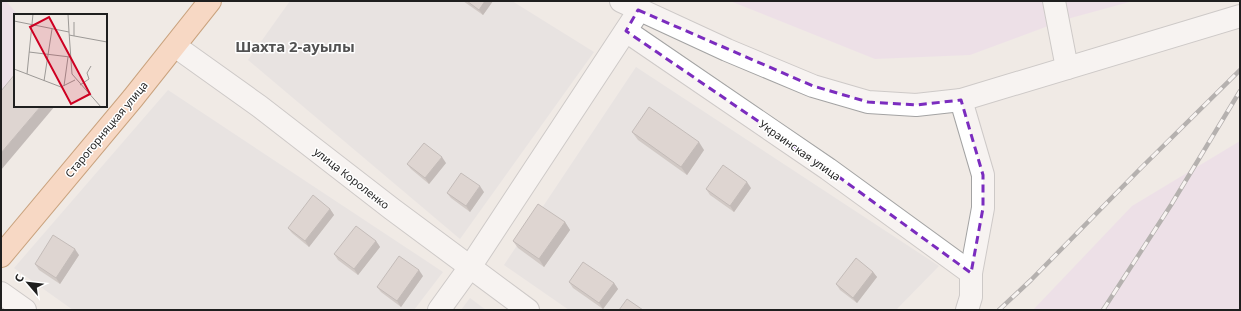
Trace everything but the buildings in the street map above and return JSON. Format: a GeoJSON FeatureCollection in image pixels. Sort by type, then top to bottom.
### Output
{"type":"FeatureCollection","features":[{"type":"Feature","properties":{"kind":"main road","name":"Старогорняцкая улица"},"geometry":{"type":"LineString","coordinates":[[1,256],[133,98],[210,1]]}},
{"type":"Feature","properties":{"kind":"street"},"geometry":{"type":"LineString","coordinates":[[1054,1],[1067,68]]}},
{"type":"Feature","properties":{"kind":"street"},"geometry":{"type":"LineString","coordinates":[[439,310],[470,267],[626,31],[630,6],[727,50],[813,86],[868,102],[916,105],[961,100],[1240,16]]}},
{"type":"Feature","properties":{"kind":"street","name":"Украинская улица"},"geometry":{"type":"LineString","coordinates":[[626,31],[828,169],[971,273]]}},
{"type":"Feature","properties":{"kind":"street","name":"улица Короленко"},"geometry":{"type":"LineString","coordinates":[[175,46],[259,106],[392,209],[528,310]]}},
{"type":"Feature","properties":{"kind":"street"},"geometry":{"type":"LineString","coordinates":[[961,100],[983,175],[983,208],[971,273],[971,297],[967,310]]}},
{"type":"Feature","properties":{"kind":"street"},"geometry":{"type":"LineString","coordinates":[[1,293],[25,310]]}},
{"type":"Feature","properties":{"kind":"highlighted area"},"geometry":{"type":"Polygon","coordinates":[[[638,10],[813,86],[868,102],[916,105],[961,100],[983,175],[983,208],[971,273],[828,169],[626,31],[638,10]]]}},
{"type":"Feature","properties":{"kind":"shaded area"},"geometry":{"type":"Polygon","coordinates":[[[1,1],[6,1],[17,14],[14,14],[15,107],[1,143],[1,1]]]}},
{"type":"Feature","properties":{"kind":"shaded area"},"geometry":{"type":"Polygon","coordinates":[[[290,1],[512,1],[594,52],[460,239],[248,60],[290,1]]]}},
{"type":"Feature","properties":{"kind":"shaded area"},"geometry":{"type":"Polygon","coordinates":[[[730,1],[1133,1],[1067,19],[970,55],[875,59],[730,1]]]}},
{"type":"Feature","properties":{"kind":"shaded area"},"geometry":{"type":"Polygon","coordinates":[[[636,67],[939,266],[896,310],[569,310],[504,265],[636,67]]]}},
{"type":"Feature","properties":{"kind":"shaded area"},"geometry":{"type":"Polygon","coordinates":[[[168,90],[443,272],[414,310],[73,310],[14,268],[168,90]]]}},
{"type":"Feature","properties":{"kind":"shaded area"},"geometry":{"type":"Polygon","coordinates":[[[1240,141],[1240,310],[1033,310],[1132,206],[1240,141]]]}},
{"type":"Feature","properties":{"kind":"shaded area"},"geometry":{"type":"Polygon","coordinates":[[[470,298],[486,310],[461,310],[470,298]]]}},
{"type":"Feature","properties":{"kind":"railway"},"geometry":{"type":"LineString","coordinates":[[999,310],[1031,280],[1240,70]]}},
{"type":"Feature","properties":{"kind":"railway"},"geometry":{"type":"LineString","coordinates":[[1103,310],[1171,205],[1240,91]]}},
{"type":"Feature","properties":{"kind":"district","name":"Шахта 2-ауылы"},"geometry":{"type":"Point","coordinates":[295,46]}}]}
